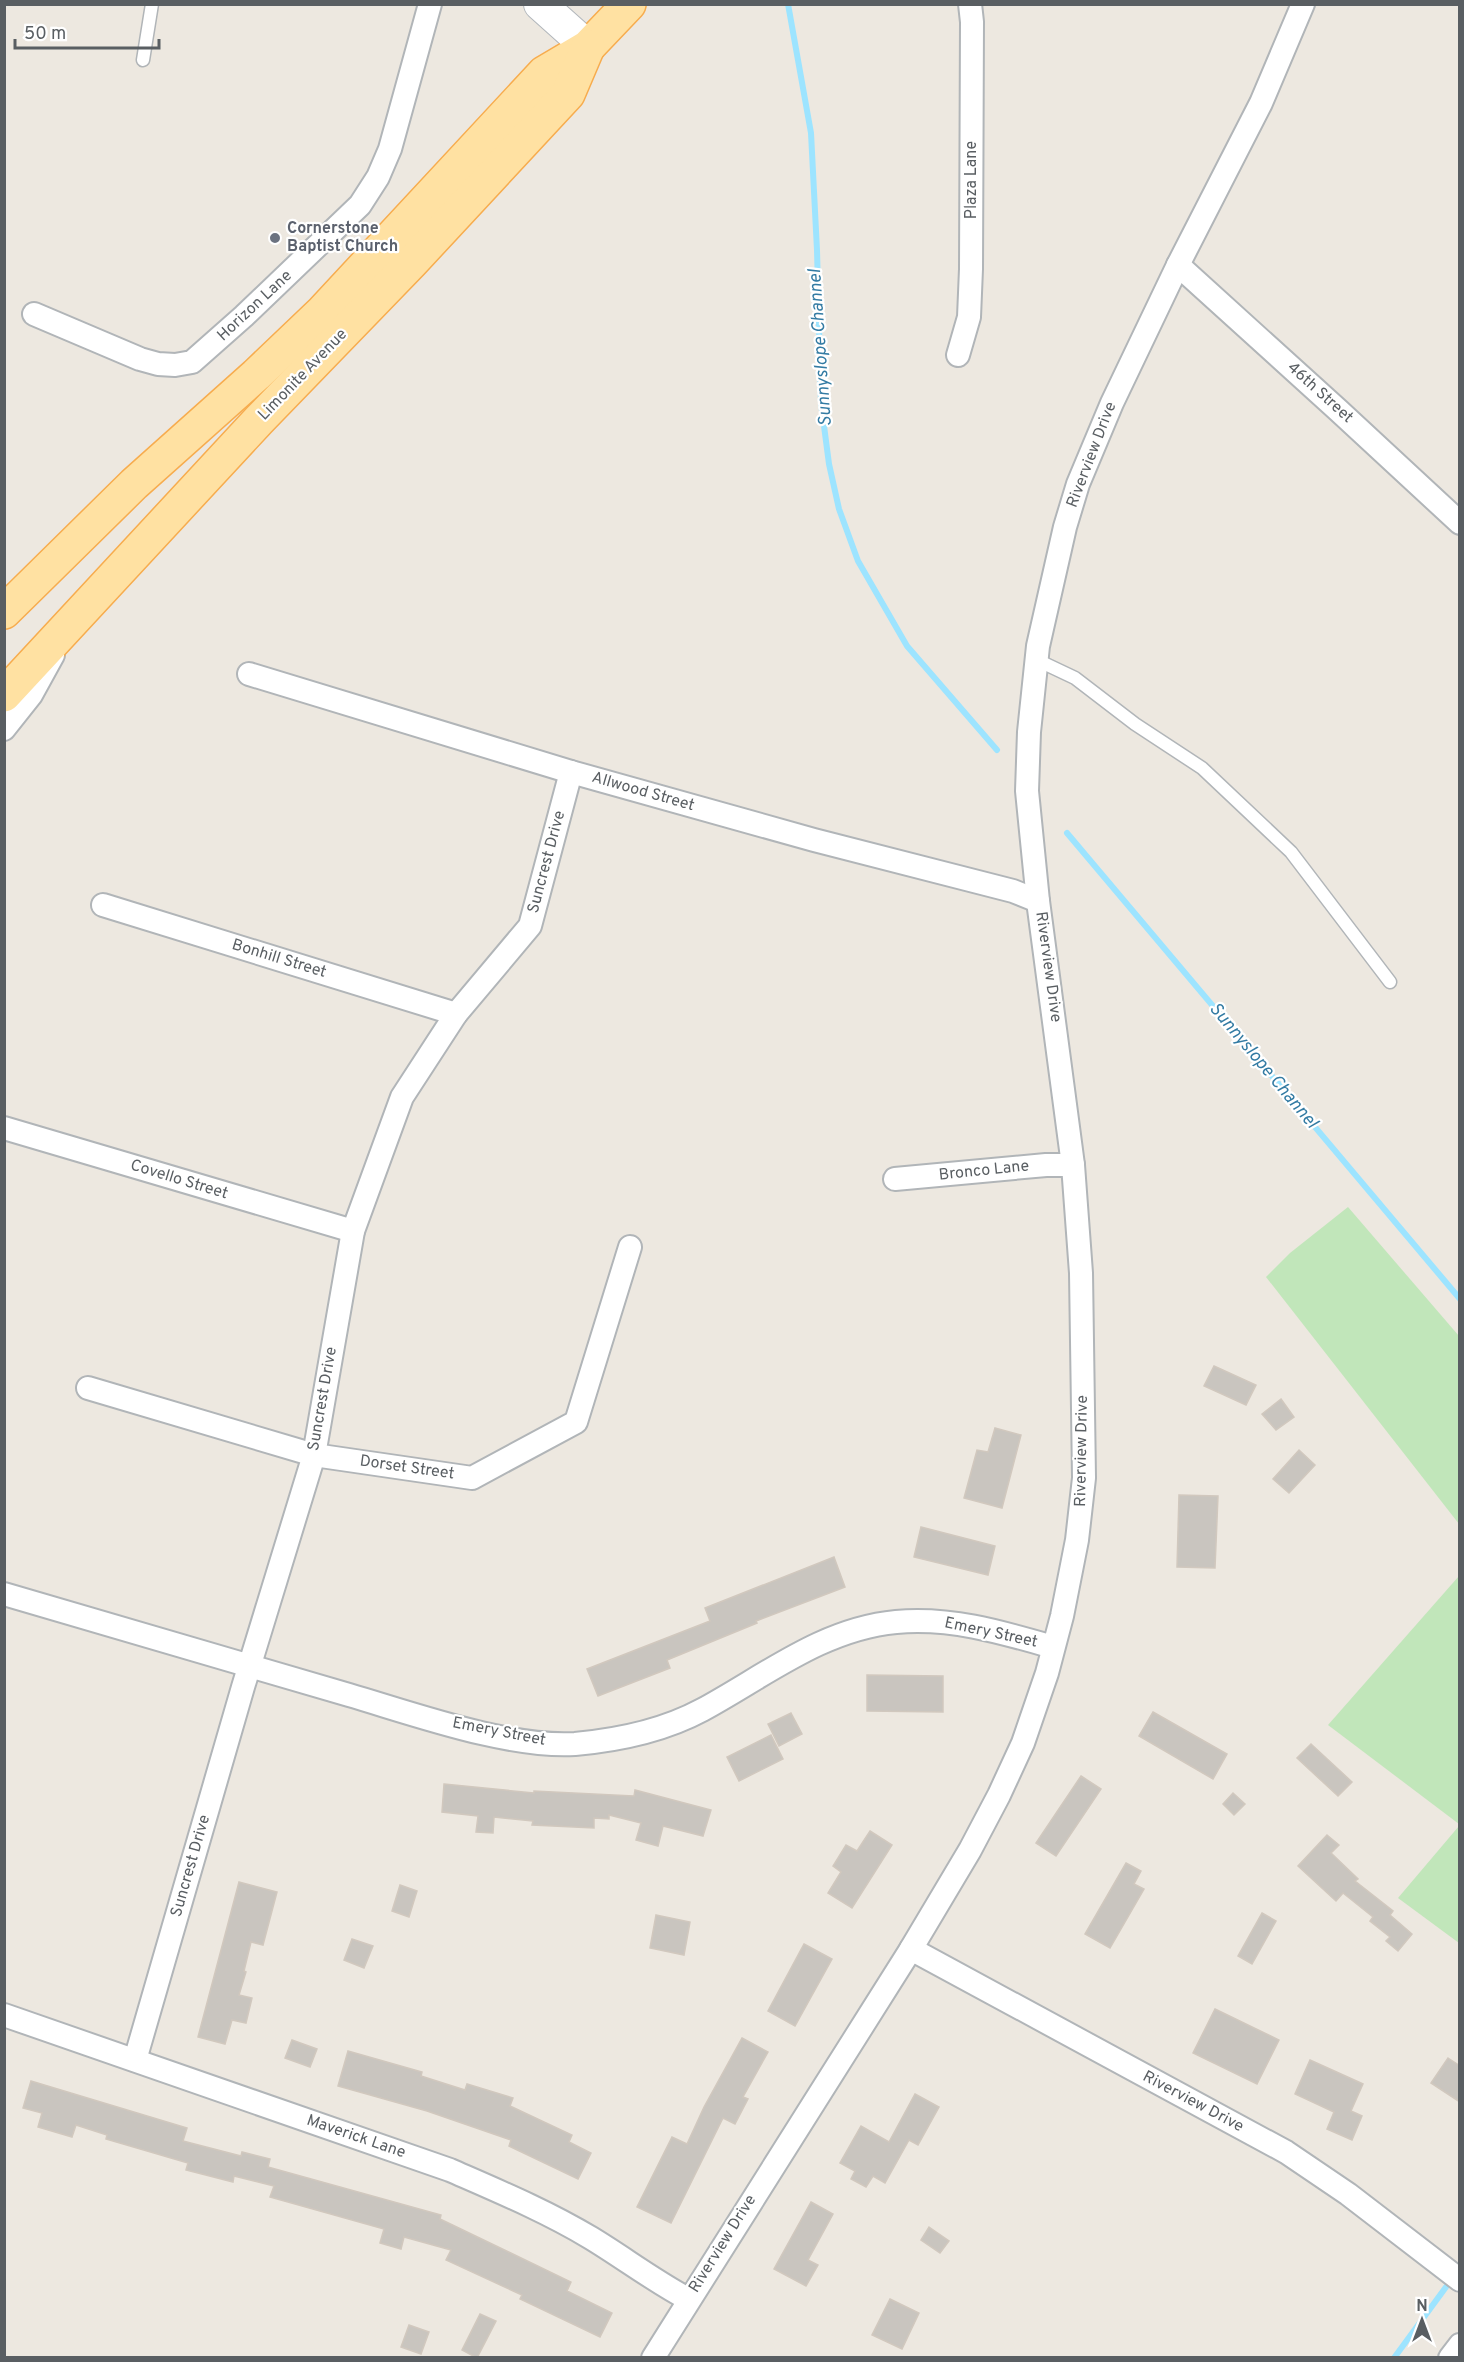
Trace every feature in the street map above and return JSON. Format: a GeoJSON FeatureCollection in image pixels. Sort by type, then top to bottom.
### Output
{"type":"FeatureCollection","features":[{"type":"Feature","properties":{"kind":"main road","name":"Limonite Avenue"},"geometry":{"type":"LineString","coordinates":[[4,612],[134,484],[256,375],[322,312],[544,73],[588,47],[628,4]]}},
{"type":"Feature","properties":{"kind":"main road","name":"Limonite Avenue"},"geometry":{"type":"LineString","coordinates":[[4,695],[259,420],[412,262],[568,94],[588,47]]}},
{"type":"Feature","properties":{"kind":"street","name":"Horizon Lane"},"geometry":{"type":"LineString","coordinates":[[34,314],[140,359],[175,365],[192,362],[244,316],[360,204],[378,177],[390,148],[430,4]]}},
{"type":"Feature","properties":{"kind":"street"},"geometry":{"type":"LineString","coordinates":[[540,4],[588,47]]}},
{"type":"Feature","properties":{"kind":"street","name":"Plaza Lane"},"geometry":{"type":"LineString","coordinates":[[958,355],[969,317],[971,269],[972,22],[970,4]]}},
{"type":"Feature","properties":{"kind":"street","name":"Riverview Drive"},"geometry":{"type":"LineString","coordinates":[[653,2358],[688,2299],[911,1949],[970,1850],[999,1796],[1023,1743],[1047,1673],[1062,1616],[1077,1540],[1084,1478],[1081,1273],[1073,1165],[1038,901],[1027,791],[1029,732],[1037,660],[1065,527],[1078,484],[1112,403],[1178,265],[1261,103],[1303,4]]}},
{"type":"Feature","properties":{"kind":"street","name":"46th Street"},"geometry":{"type":"LineString","coordinates":[[1178,265],[1460,524]]}},
{"type":"Feature","properties":{"kind":"street"},"geometry":{"type":"LineString","coordinates":[[4,729],[31,695],[68,627]]}},
{"type":"Feature","properties":{"kind":"street","name":"Allwood Street"},"geometry":{"type":"LineString","coordinates":[[249,674],[571,772],[814,840],[1013,891],[1038,901]]}},
{"type":"Feature","properties":{"kind":"street","name":"Suncrest Drive"},"geometry":{"type":"LineString","coordinates":[[135,2060],[314,1455],[352,1232],[402,1097],[456,1014],[530,926],[571,772]]}},
{"type":"Feature","properties":{"kind":"street","name":"Bonhill Street"},"geometry":{"type":"LineString","coordinates":[[103,905],[456,1014]]}},
{"type":"Feature","properties":{"kind":"street","name":"Covello Street"},"geometry":{"type":"LineString","coordinates":[[4,1128],[352,1232]]}},
{"type":"Feature","properties":{"kind":"street","name":"Bronco Lane"},"geometry":{"type":"LineString","coordinates":[[895,1179],[1046,1165],[1073,1165]]}},
{"type":"Feature","properties":{"kind":"street","name":"Dorset Street"},"geometry":{"type":"LineString","coordinates":[[88,1388],[314,1455],[472,1478],[576,1422],[630,1247]]}},
{"type":"Feature","properties":{"kind":"street","name":"Emery Street"},"geometry":{"type":"LineString","coordinates":[[4,1593],[490,1734],[530,1742],[570,1744],[610,1741],[662,1727],[700,1711],[794,1655],[830,1638],[894,1622],[934,1621],[971,1625],[1053,1647]]}},
{"type":"Feature","properties":{"kind":"street","name":"Riverview Drive"},"geometry":{"type":"LineString","coordinates":[[911,1949],[1286,2152],[1348,2194],[1460,2280]]}},
{"type":"Feature","properties":{"kind":"street","name":"Maverick Lane"},"geometry":{"type":"LineString","coordinates":[[4,2015],[460,2174],[522,2201],[591,2238],[661,2285],[688,2299]]}},
{"type":"Feature","properties":{"kind":"street"},"geometry":{"type":"LineString","coordinates":[[1450,2358],[1460,2345]]}},
{"type":"Feature","properties":{"kind":"lane"},"geometry":{"type":"LineString","coordinates":[[143,60],[152,4]]}},
{"type":"Feature","properties":{"kind":"lane"},"geometry":{"type":"LineString","coordinates":[[1037,660],[1075,678],[1135,724],[1202,768],[1291,852],[1390,982]]}},
{"type":"Feature","properties":{"kind":"green space"},"geometry":{"type":"Polygon","coordinates":[[[1348,1207],[1459,1336],[1459,1524],[1266,1277],[1290,1253],[1348,1207]]]}},
{"type":"Feature","properties":{"kind":"green space"},"geometry":{"type":"Polygon","coordinates":[[[1459,1576],[1459,1824],[1328,1725],[1459,1576]]]}},
{"type":"Feature","properties":{"kind":"green space"},"geometry":{"type":"Polygon","coordinates":[[[1459,1826],[1459,1943],[1398,1898],[1459,1826]]]}},
{"type":"Feature","properties":{"kind":"building"},"geometry":{"type":"Polygon","coordinates":[[[1214,1366],[1256,1385],[1246,1405],[1204,1386],[1214,1366]]]}},
{"type":"Feature","properties":{"kind":"building"},"geometry":{"type":"Polygon","coordinates":[[[1281,1399],[1294,1417],[1276,1430],[1262,1414],[1281,1399]]]}},
{"type":"Feature","properties":{"kind":"building"},"geometry":{"type":"Polygon","coordinates":[[[995,1428],[1021,1435],[1002,1508],[964,1498],[977,1450],[988,1452],[995,1428]]]}},
{"type":"Feature","properties":{"kind":"building"},"geometry":{"type":"Polygon","coordinates":[[[1299,1450],[1315,1465],[1289,1493],[1273,1479],[1299,1450]]]}},
{"type":"Feature","properties":{"kind":"building"},"geometry":{"type":"Polygon","coordinates":[[[1179,1495],[1218,1496],[1215,1568],[1177,1567],[1179,1495]]]}},
{"type":"Feature","properties":{"kind":"building"},"geometry":{"type":"Polygon","coordinates":[[[921,1527],[995,1546],[988,1575],[914,1557],[921,1527]]]}},
{"type":"Feature","properties":{"kind":"building"},"geometry":{"type":"Polygon","coordinates":[[[834,1557],[845,1587],[756,1621],[757,1623],[667,1660],[670,1668],[598,1696],[587,1669],[710,1621],[705,1608],[834,1557]]]}},
{"type":"Feature","properties":{"kind":"building"},"geometry":{"type":"Polygon","coordinates":[[[867,1675],[943,1676],[943,1712],[867,1711],[867,1675]]]}},
{"type":"Feature","properties":{"kind":"building"},"geometry":{"type":"Polygon","coordinates":[[[1153,1712],[1227,1754],[1213,1779],[1139,1736],[1153,1712]]]}},
{"type":"Feature","properties":{"kind":"building"},"geometry":{"type":"Polygon","coordinates":[[[791,1713],[802,1734],[779,1746],[768,1724],[791,1713]]]}},
{"type":"Feature","properties":{"kind":"building"},"geometry":{"type":"Polygon","coordinates":[[[771,1735],[783,1759],[739,1781],[727,1757],[771,1735]]]}},
{"type":"Feature","properties":{"kind":"building"},"geometry":{"type":"Polygon","coordinates":[[[1311,1744],[1352,1782],[1338,1796],[1297,1758],[1311,1744]]]}},
{"type":"Feature","properties":{"kind":"building"},"geometry":{"type":"Polygon","coordinates":[[[1081,1776],[1101,1789],[1056,1856],[1036,1843],[1081,1776]]]}},
{"type":"Feature","properties":{"kind":"building"},"geometry":{"type":"Polygon","coordinates":[[[444,1784],[534,1793],[534,1791],[634,1796],[635,1790],[711,1810],[703,1836],[663,1826],[658,1846],[636,1840],[641,1823],[609,1815],[609,1819],[594,1818],[594,1828],[532,1825],[533,1821],[494,1817],[493,1833],[476,1832],[478,1816],[442,1812],[444,1784]]]}},
{"type":"Feature","properties":{"kind":"building"},"geometry":{"type":"Polygon","coordinates":[[[1233,1793],[1245,1804],[1234,1815],[1223,1804],[1233,1793]]]}},
{"type":"Feature","properties":{"kind":"building"},"geometry":{"type":"Polygon","coordinates":[[[870,1831],[892,1845],[852,1908],[828,1893],[841,1872],[833,1866],[846,1845],[857,1851],[870,1831]]]}},
{"type":"Feature","properties":{"kind":"building"},"geometry":{"type":"Polygon","coordinates":[[[1327,1835],[1339,1845],[1331,1853],[1358,1879],[1355,1881],[1393,1911],[1390,1915],[1412,1934],[1398,1951],[1386,1941],[1390,1937],[1370,1921],[1373,1917],[1343,1893],[1336,1901],[1298,1866],[1327,1835]]]}},
{"type":"Feature","properties":{"kind":"building"},"geometry":{"type":"Polygon","coordinates":[[[1126,1863],[1141,1871],[1134,1884],[1144,1889],[1110,1948],[1085,1934],[1126,1863]]]}},
{"type":"Feature","properties":{"kind":"building"},"geometry":{"type":"Polygon","coordinates":[[[239,1882],[277,1892],[263,1945],[251,1942],[244,1971],[246,1972],[239,1995],[252,1998],[246,2023],[232,2020],[225,2044],[198,2037],[239,1882]]]}},
{"type":"Feature","properties":{"kind":"building"},"geometry":{"type":"Polygon","coordinates":[[[400,1885],[417,1891],[409,1917],[392,1911],[400,1885]]]}},
{"type":"Feature","properties":{"kind":"building"},"geometry":{"type":"Polygon","coordinates":[[[1262,1913],[1276,1921],[1252,1964],[1238,1956],[1262,1913]]]}},
{"type":"Feature","properties":{"kind":"building"},"geometry":{"type":"Polygon","coordinates":[[[656,1915],[690,1922],[684,1955],[650,1948],[656,1915]]]}},
{"type":"Feature","properties":{"kind":"building"},"geometry":{"type":"Polygon","coordinates":[[[352,1939],[373,1946],[364,1968],[344,1960],[352,1939]]]}},
{"type":"Feature","properties":{"kind":"building"},"geometry":{"type":"Polygon","coordinates":[[[804,1944],[832,1959],[795,2026],[768,2011],[804,1944]]]}},
{"type":"Feature","properties":{"kind":"building"},"geometry":{"type":"Polygon","coordinates":[[[1215,2009],[1279,2040],[1257,2084],[1193,2053],[1215,2009]]]}},
{"type":"Feature","properties":{"kind":"building"},"geometry":{"type":"Polygon","coordinates":[[[742,2038],[768,2052],[743,2097],[748,2099],[735,2124],[723,2118],[671,2223],[637,2207],[672,2137],[687,2144],[704,2107],[742,2038]]]}},
{"type":"Feature","properties":{"kind":"building"},"geometry":{"type":"Polygon","coordinates":[[[292,2040],[317,2049],[310,2067],[285,2058],[292,2040]]]}},
{"type":"Feature","properties":{"kind":"building"},"geometry":{"type":"Polygon","coordinates":[[[348,2051],[422,2072],[421,2076],[465,2090],[467,2084],[513,2098],[510,2106],[572,2135],[569,2142],[591,2153],[578,2179],[509,2146],[511,2140],[427,2111],[338,2086],[348,2051]]]}},
{"type":"Feature","properties":{"kind":"building"},"geometry":{"type":"Polygon","coordinates":[[[1448,2058],[1460,2066],[1460,2102],[1431,2083],[1448,2058]]]}},
{"type":"Feature","properties":{"kind":"building"},"geometry":{"type":"Polygon","coordinates":[[[1310,2060],[1363,2084],[1351,2111],[1362,2116],[1352,2140],[1327,2129],[1334,2112],[1295,2094],[1310,2060]]]}},
{"type":"Feature","properties":{"kind":"building"},"geometry":{"type":"Polygon","coordinates":[[[31,2081],[187,2128],[183,2141],[241,2156],[242,2152],[270,2159],[268,2167],[441,2215],[440,2219],[571,2282],[567,2291],[612,2313],[600,2337],[520,2299],[522,2295],[446,2260],[451,2250],[404,2237],[401,2249],[380,2243],[384,2229],[270,2197],[274,2186],[234,2176],[233,2182],[186,2170],[188,2163],[106,2139],[107,2135],[76,2125],[72,2137],[38,2127],[42,2113],[23,2108],[31,2081]]]}},
{"type":"Feature","properties":{"kind":"building"},"geometry":{"type":"Polygon","coordinates":[[[915,2094],[939,2107],[918,2145],[909,2140],[885,2183],[873,2176],[866,2187],[851,2179],[855,2171],[840,2163],[861,2126],[889,2142],[915,2094]]]}},
{"type":"Feature","properties":{"kind":"building"},"geometry":{"type":"Polygon","coordinates":[[[811,2202],[833,2214],[808,2260],[818,2265],[806,2286],[774,2269],[811,2202]]]}},
{"type":"Feature","properties":{"kind":"building"},"geometry":{"type":"Polygon","coordinates":[[[929,2227],[949,2241],[940,2253],[921,2240],[929,2227]]]}},
{"type":"Feature","properties":{"kind":"building"},"geometry":{"type":"Polygon","coordinates":[[[890,2299],[919,2313],[902,2349],[872,2335],[890,2299]]]}},
{"type":"Feature","properties":{"kind":"building"},"geometry":{"type":"Polygon","coordinates":[[[480,2314],[496,2321],[477,2358],[462,2350],[480,2314]]]}},
{"type":"Feature","properties":{"kind":"building"},"geometry":{"type":"Polygon","coordinates":[[[409,2325],[429,2332],[421,2354],[401,2347],[409,2325]]]}},
{"type":"Feature","properties":{"kind":"waterway","name":"Sunnyslope Channel"},"geometry":{"type":"LineString","coordinates":[[788,4],[811,133],[821,403],[829,464],[839,509],[858,561],[907,646],[997,750]]}},
{"type":"Feature","properties":{"kind":"waterway","name":"Sunnyslope Channel"},"geometry":{"type":"LineString","coordinates":[[1067,833],[1460,1299]]}},
{"type":"Feature","properties":{"kind":"waterway","name":"Sunnyslope Channel"},"geometry":{"type":"LineString","coordinates":[[1394,2358],[1446,2287]]}},
{"type":"Feature","properties":{"kind":"place","name":"Cornerstone Baptist Church"},"geometry":{"type":"Point","coordinates":[275,238]}}]}
